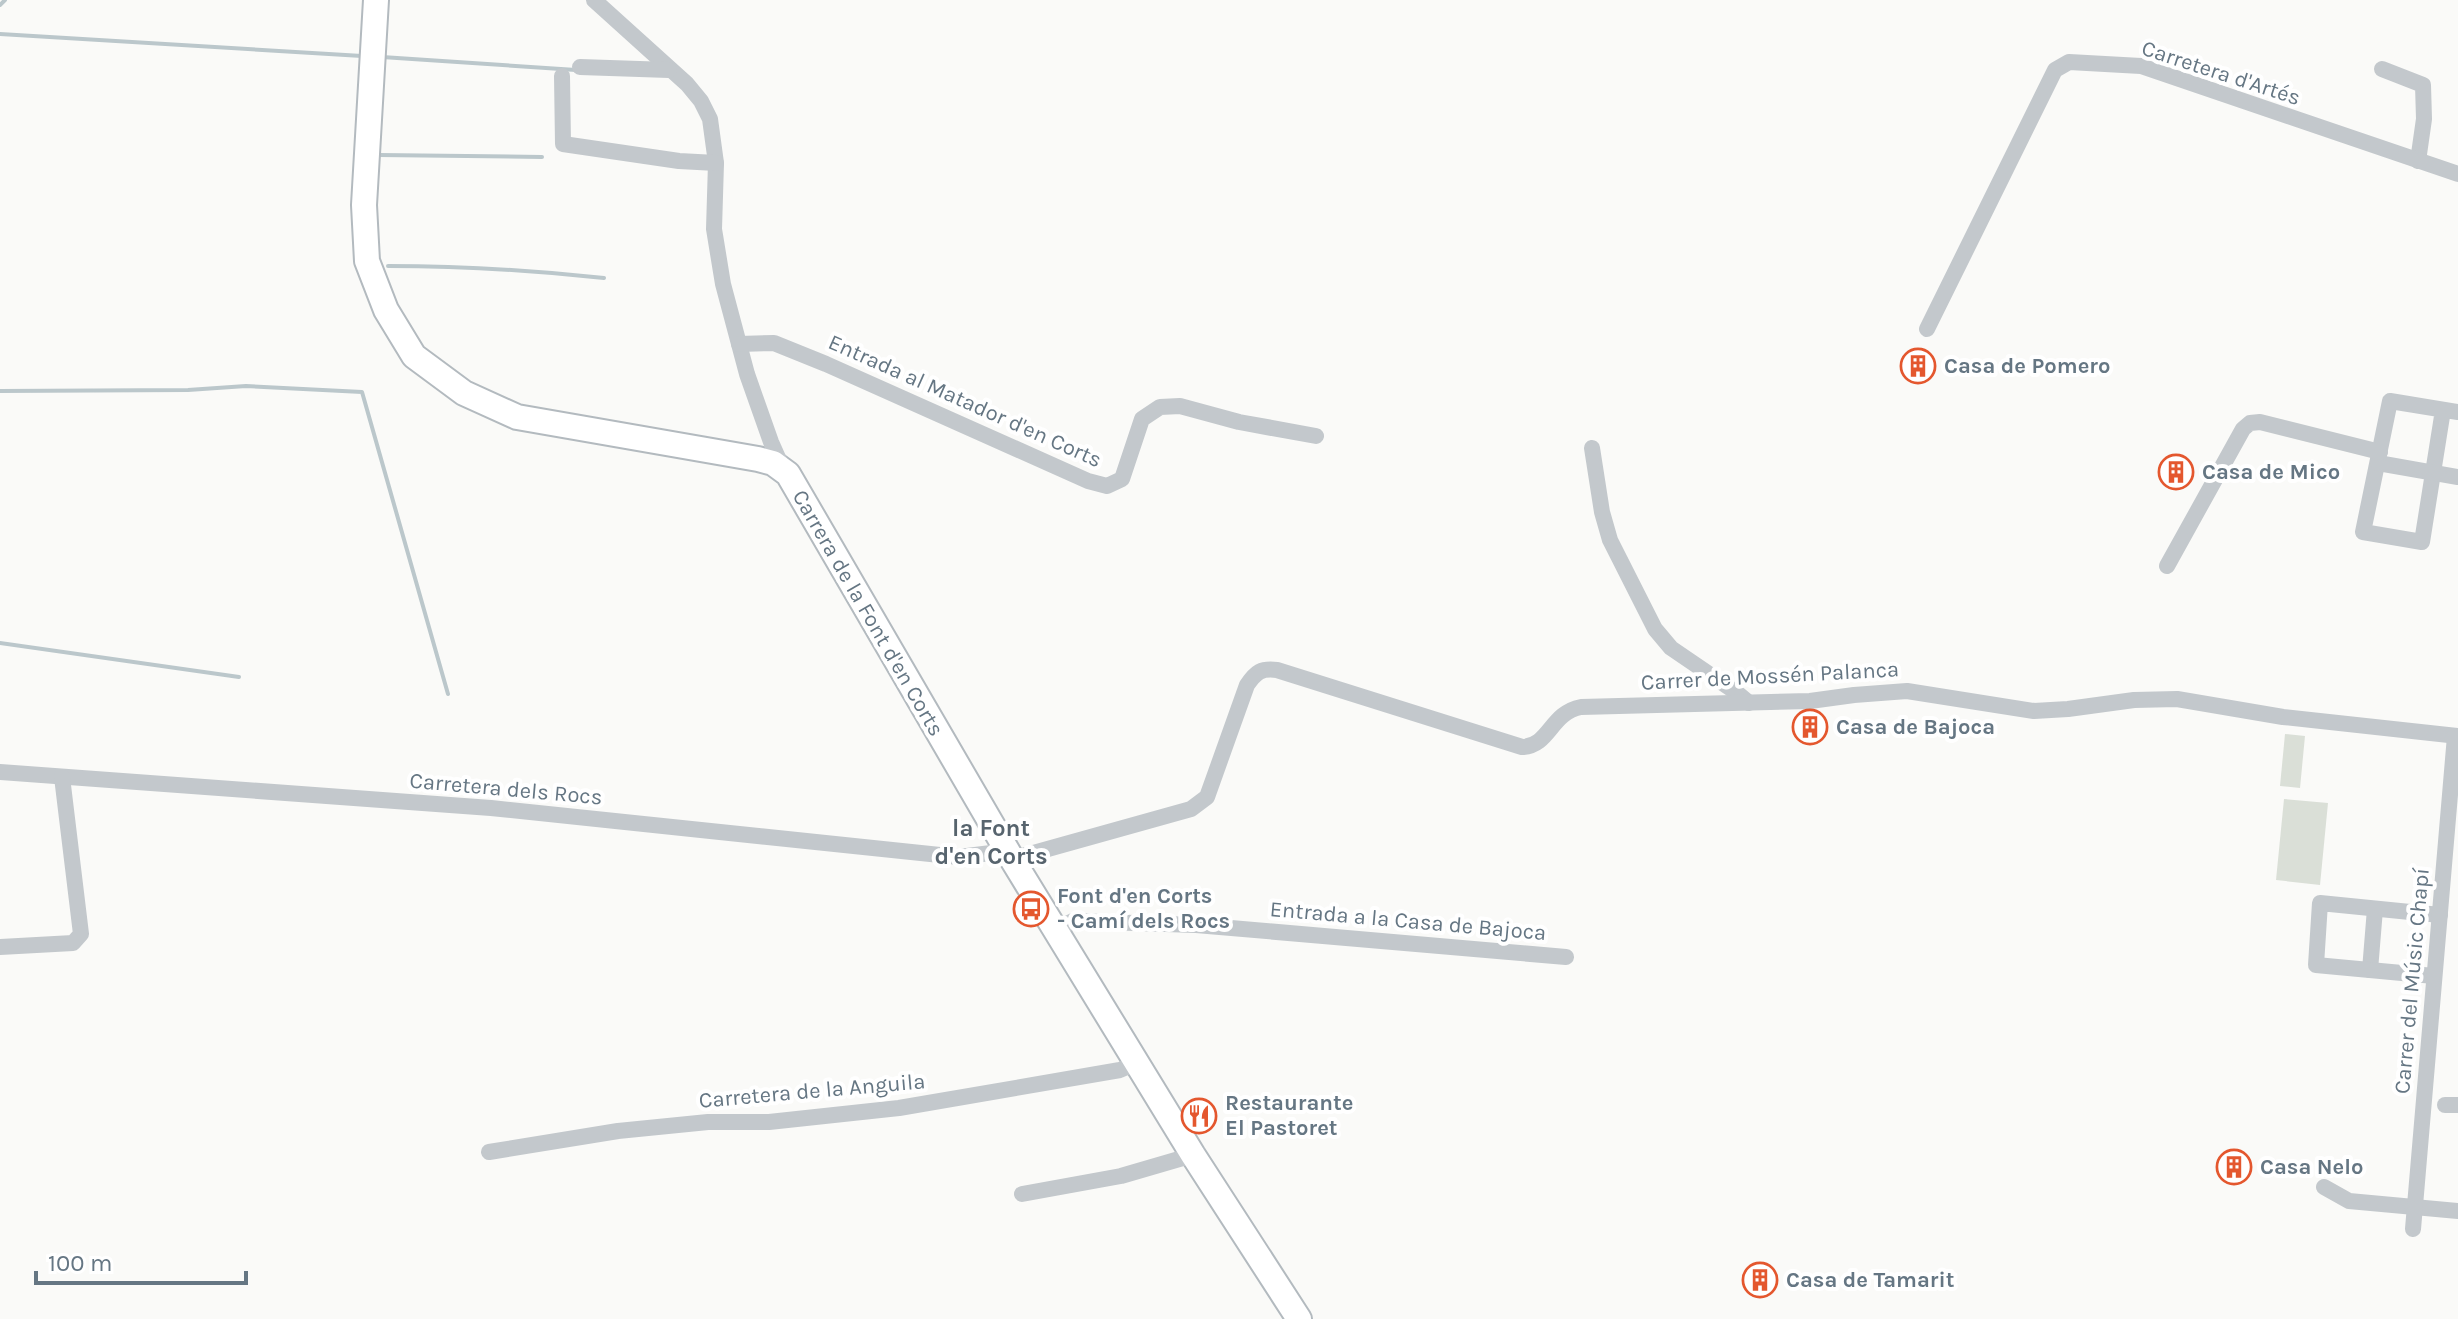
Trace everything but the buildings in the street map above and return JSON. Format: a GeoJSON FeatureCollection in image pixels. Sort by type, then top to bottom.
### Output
{"type":"FeatureCollection","features":[{"type":"Feature","properties":{"kind":"street","name":"Carrera de la Font d'en Corts"},"geometry":{"type":"LineString","coordinates":[[376,0],[364,205],[367,261],[386,310],[414,356],[464,393],[517,417],[758,459],[783,469],[811,511],[1009,855],[1193,1155],[1299,1319]]}},
{"type":"Feature","properties":{"kind":"street"},"geometry":{"type":"LineString","coordinates":[[594,0],[687,84],[706,110],[713,130],[716,163],[714,229],[723,284],[766,429],[783,469]]}},
{"type":"Feature","properties":{"kind":"street","name":"Carretera d'Artés"},"geometry":{"type":"LineString","coordinates":[[1927,329],[2055,70],[2069,62],[2141,66],[2458,174]]}},
{"type":"Feature","properties":{"kind":"street"},"geometry":{"type":"LineString","coordinates":[[580,67],[669,70]]}},
{"type":"Feature","properties":{"kind":"street"},"geometry":{"type":"LineString","coordinates":[[2382,69],[2423,85],[2424,119],[2418,161]]}},
{"type":"Feature","properties":{"kind":"street"},"geometry":{"type":"LineString","coordinates":[[562,76],[563,144],[679,161],[716,163]]}},
{"type":"Feature","properties":{"kind":"street","name":"Entrada al Matador d'en Corts"},"geometry":{"type":"LineString","coordinates":[[739,344],[774,343],[787,348],[1088,481],[1107,486],[1122,479],[1142,419],[1160,407],[1180,406],[1239,422],[1316,436]]}},
{"type":"Feature","properties":{"kind":"street"},"geometry":{"type":"LineString","coordinates":[[2390,401],[2450,411],[2433,473],[2422,542],[2363,532],[2390,401]]}},
{"type":"Feature","properties":{"kind":"street"},"geometry":{"type":"LineString","coordinates":[[2167,566],[2243,429],[2250,423],[2260,422],[2379,458],[2458,477]]}},
{"type":"Feature","properties":{"kind":"street"},"geometry":{"type":"LineString","coordinates":[[1592,448],[1602,512],[1610,540],[1655,629],[1671,648],[1749,703]]}},
{"type":"Feature","properties":{"kind":"street","name":"Carrer de Mossén Palanca"},"geometry":{"type":"LineString","coordinates":[[1009,855],[1191,809],[1207,797],[1247,685],[1256,672],[1264,668],[1522,747],[1538,743],[1560,717],[1573,708],[1810,701],[1907,691],[2034,711],[2134,700],[2177,699],[2283,717],[2457,736]]}},
{"type":"Feature","properties":{"kind":"street","name":"Carrer del Músic Chapí"},"geometry":{"type":"LineString","coordinates":[[2413,1229],[2457,736]]}},
{"type":"Feature","properties":{"kind":"street","name":"Carretera dels Rocs"},"geometry":{"type":"LineString","coordinates":[[0,772],[491,808],[959,857],[1009,855]]}},
{"type":"Feature","properties":{"kind":"street"},"geometry":{"type":"LineString","coordinates":[[0,947],[73,943],[81,934],[62,777]]}},
{"type":"Feature","properties":{"kind":"street"},"geometry":{"type":"LineString","coordinates":[[2434,976],[2316,965],[2320,903],[2440,915]]}},
{"type":"Feature","properties":{"kind":"street"},"geometry":{"type":"LineString","coordinates":[[2370,970],[2375,909]]}},
{"type":"Feature","properties":{"kind":"street","name":"Entrada a la Casa de Bajoca"},"geometry":{"type":"LineString","coordinates":[[1055,930],[1073,921],[1196,925],[1566,957]]}},
{"type":"Feature","properties":{"kind":"street","name":"Carretera de la Anguila"},"geometry":{"type":"LineString","coordinates":[[489,1152],[618,1131],[708,1122],[769,1122],[899,1108],[1120,1070],[1136,1063]]}},
{"type":"Feature","properties":{"kind":"street"},"geometry":{"type":"LineString","coordinates":[[1022,1194],[1121,1176],[1193,1155]]}},
{"type":"Feature","properties":{"kind":"street"},"geometry":{"type":"LineString","coordinates":[[2324,1187],[2349,1201],[2458,1211]]}},
{"type":"Feature","properties":{"kind":"shaded area"},"geometry":{"type":"Polygon","coordinates":[[[2285,734],[2305,736],[2300,788],[2280,786],[2285,734]]]}},
{"type":"Feature","properties":{"kind":"shaded area"},"geometry":{"type":"Polygon","coordinates":[[[2284,799],[2328,803],[2320,885],[2276,880],[2284,799]]]}},
{"type":"Feature","properties":{"kind":"waterway"},"geometry":{"type":"LineString","coordinates":[[0,5],[5,0]]}},
{"type":"Feature","properties":{"kind":"waterway"},"geometry":{"type":"LineString","coordinates":[[0,34],[362,56]]}},
{"type":"Feature","properties":{"kind":"waterway"},"geometry":{"type":"LineString","coordinates":[[382,57],[576,70]]}},
{"type":"Feature","properties":{"kind":"waterway"},"geometry":{"type":"LineString","coordinates":[[379,155],[542,157]]}},
{"type":"Feature","properties":{"kind":"waterway"},"geometry":{"type":"LineString","coordinates":[[388,266],[496,269],[604,278]]}},
{"type":"Feature","properties":{"kind":"waterway"},"geometry":{"type":"LineString","coordinates":[[0,391],[188,390],[246,386],[362,392],[448,694]]}},
{"type":"Feature","properties":{"kind":"waterway"},"geometry":{"type":"LineString","coordinates":[[0,643],[239,677]]}},
{"type":"Feature","properties":{"kind":"place","name":"Casa de Pomero"},"geometry":{"type":"Point","coordinates":[1918,366]}},
{"type":"Feature","properties":{"kind":"place","name":"Casa de Mico"},"geometry":{"type":"Point","coordinates":[2176,472]}},
{"type":"Feature","properties":{"kind":"place","name":"Casa de Bajoca"},"geometry":{"type":"Point","coordinates":[1810,727]}},
{"type":"Feature","properties":{"kind":"place","name":"Font d'en Corts - Camí dels Rocs"},"geometry":{"type":"Point","coordinates":[1031,909]}},
{"type":"Feature","properties":{"kind":"place","name":"Restaurante El Pastoret"},"geometry":{"type":"Point","coordinates":[1199,1116]}},
{"type":"Feature","properties":{"kind":"place","name":"Casa Nelo"},"geometry":{"type":"Point","coordinates":[2234,1167]}},
{"type":"Feature","properties":{"kind":"place","name":"Casa de Tamarit"},"geometry":{"type":"Point","coordinates":[1760,1280]}},
{"type":"Feature","properties":{"kind":"district","name":"la Font d'en Corts"},"geometry":{"type":"Point","coordinates":[991,842]}}]}
